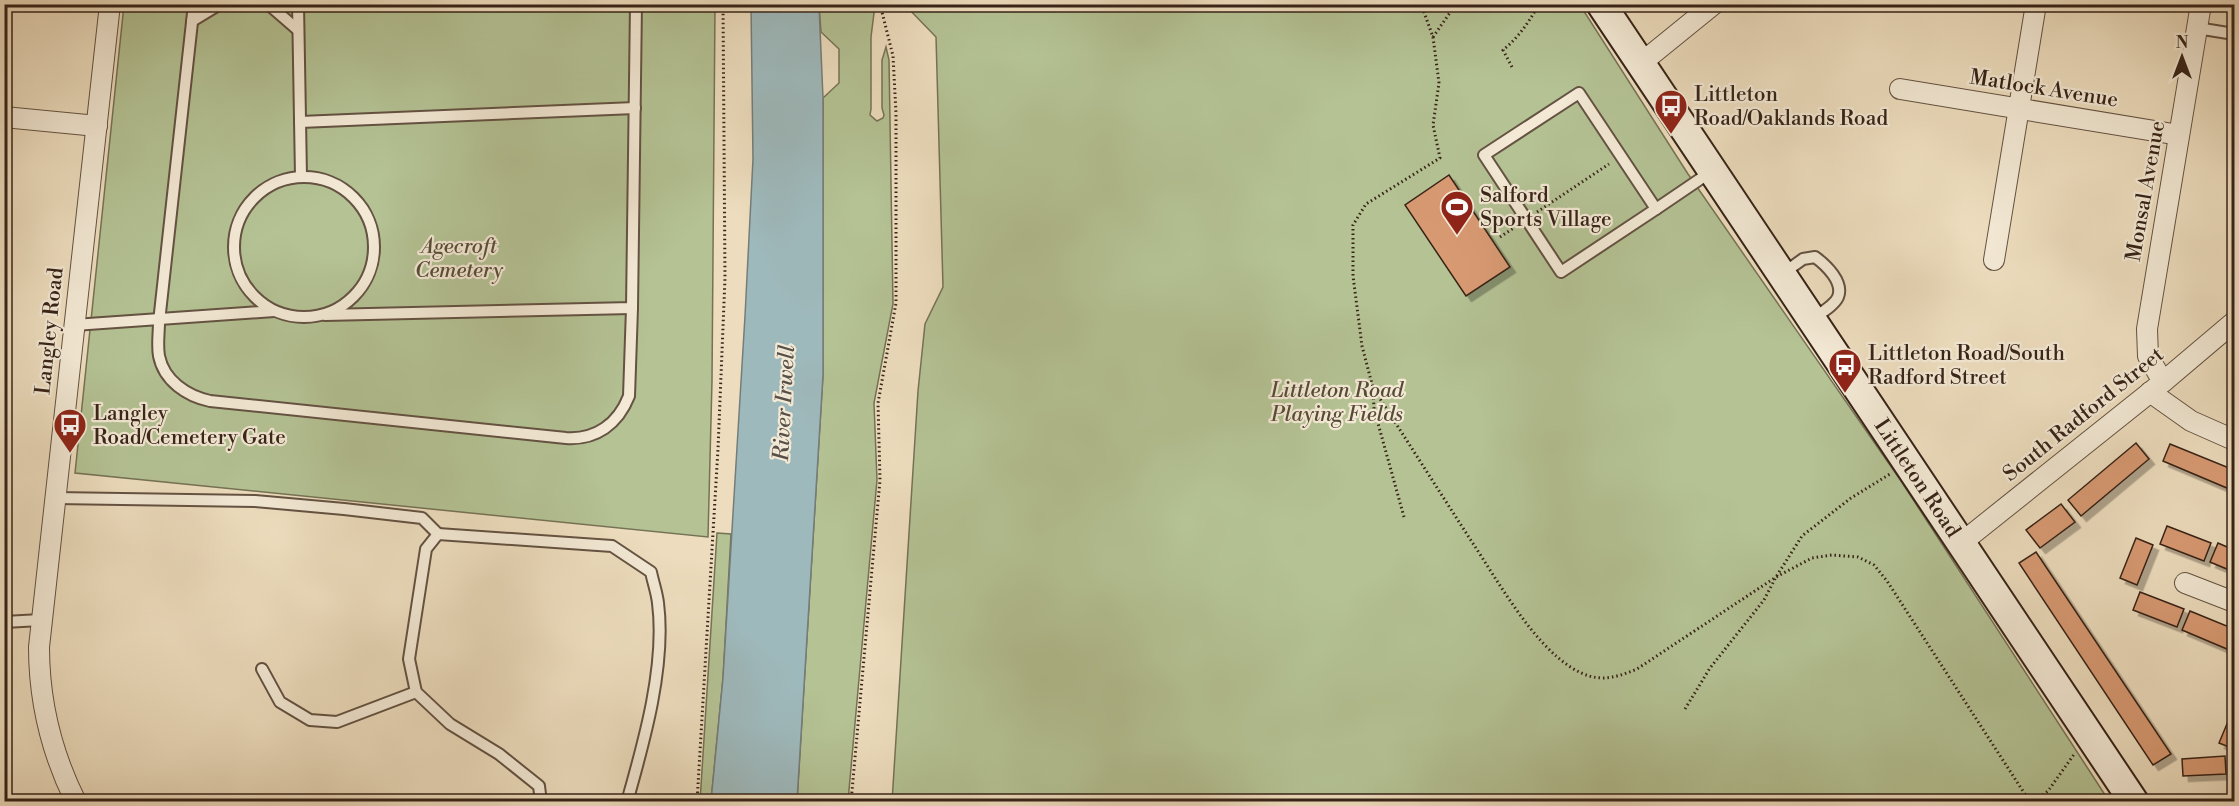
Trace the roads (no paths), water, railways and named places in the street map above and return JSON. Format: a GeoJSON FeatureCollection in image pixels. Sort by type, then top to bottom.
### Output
{"type":"FeatureCollection","features":[{"type":"Feature","properties":{"kind":"street","name":"Langley Road"},"geometry":{"type":"LineString","coordinates":[[76,801],[57,760],[45,717],[39,670],[41,620],[110,4]]}},
{"type":"Feature","properties":{"kind":"street","name":"Littleton Road"},"geometry":{"type":"LineString","coordinates":[[1601,4],[2134,801]]}},
{"type":"Feature","properties":{"kind":"street"},"geometry":{"type":"LineString","coordinates":[[1640,64],[1714,4]]}},
{"type":"Feature","properties":{"kind":"street"},"geometry":{"type":"LineString","coordinates":[[1994,260],[2036,4]]}},
{"type":"Feature","properties":{"kind":"street","name":"Monsal Avenue"},"geometry":{"type":"LineString","coordinates":[[2156,387],[2148,356],[2147,329],[2201,4]]}},
{"type":"Feature","properties":{"kind":"street","name":"Matlock Avenue"},"geometry":{"type":"LineString","coordinates":[[1900,88],[2179,135]]}},
{"type":"Feature","properties":{"kind":"street"},"geometry":{"type":"LineString","coordinates":[[4,117],[97,126]]}},
{"type":"Feature","properties":{"kind":"street","name":"South Radford Street"},"geometry":{"type":"LineString","coordinates":[[1960,544],[2235,322]]}},
{"type":"Feature","properties":{"kind":"street"},"geometry":{"type":"LineString","coordinates":[[2156,387],[2191,422],[2235,440]]}},
{"type":"Feature","properties":{"kind":"street"},"geometry":{"type":"LineString","coordinates":[[2185,583],[2235,603]]}},
{"type":"Feature","properties":{"kind":"lane"},"geometry":{"type":"LineString","coordinates":[[194,4],[159,320],[159,355],[163,367],[179,388],[199,398],[576,439],[596,434],[620,415],[626,406],[631,387],[636,4]]}},
{"type":"Feature","properties":{"kind":"lane"},"geometry":{"type":"LineString","coordinates":[[192,21],[220,4]]}},
{"type":"Feature","properties":{"kind":"lane"},"geometry":{"type":"LineString","coordinates":[[268,4],[298,30]]}},
{"type":"Feature","properties":{"kind":"lane"},"geometry":{"type":"LineString","coordinates":[[298,4],[301,177]]}},
{"type":"Feature","properties":{"kind":"lane"},"geometry":{"type":"LineString","coordinates":[[2197,27],[2235,34]]}},
{"type":"Feature","properties":{"kind":"lane"},"geometry":{"type":"LineString","coordinates":[[1656,209],[1579,93],[1484,155],[1562,272],[1713,171]]}},
{"type":"Feature","properties":{"kind":"lane"},"geometry":{"type":"LineString","coordinates":[[300,122],[635,108]]}},
{"type":"Feature","properties":{"kind":"lane"},"geometry":{"type":"LineString","coordinates":[[324,315],[350,301],[368,278],[375,250],[374,236],[363,209],[349,193],[330,182],[301,177],[275,183],[258,195],[244,210],[235,236],[234,250],[239,275],[253,296],[274,311],[299,318],[324,315],[632,308]]}},
{"type":"Feature","properties":{"kind":"lane"},"geometry":{"type":"LineString","coordinates":[[1781,274],[1803,259],[1815,257],[1830,271],[1839,289],[1838,297],[1811,320]]}},
{"type":"Feature","properties":{"kind":"lane"},"geometry":{"type":"LineString","coordinates":[[74,326],[274,311]]}},
{"type":"Feature","properties":{"kind":"lane"},"geometry":{"type":"LineString","coordinates":[[55,498],[255,501],[422,518],[438,534],[612,546],[651,572],[658,603],[658,652],[647,728],[627,801]]}},
{"type":"Feature","properties":{"kind":"lane"},"geometry":{"type":"LineString","coordinates":[[438,534],[426,549],[410,659],[416,692],[450,724],[499,754],[539,786],[541,801]]}},
{"type":"Feature","properties":{"kind":"lane"},"geometry":{"type":"LineString","coordinates":[[4,622],[41,620]]}},
{"type":"Feature","properties":{"kind":"lane"},"geometry":{"type":"LineString","coordinates":[[262,669],[280,702],[310,720],[337,722],[416,692]]}},
{"type":"Feature","properties":{"kind":"water","name":"River Irwell"},"geometry":{"type":"Polygon","coordinates":[[[751,5],[819,5],[823,98],[823,375],[797,801],[711,801],[723,678],[753,159],[751,5]]]}},
{"type":"Feature","properties":{"kind":"place","name":"Littleton Road/Oaklands Road"},"geometry":{"type":"Point","coordinates":[1671,135]}},
{"type":"Feature","properties":{"kind":"place","name":"Salford Sports Village"},"geometry":{"type":"Point","coordinates":[1457,236]}},
{"type":"Feature","properties":{"kind":"place","name":"Littleton Road/South Radford Street"},"geometry":{"type":"Point","coordinates":[1845,394]}},
{"type":"Feature","properties":{"kind":"place","name":"Langley Road/Cemetery Gate"},"geometry":{"type":"Point","coordinates":[70,454]}},
{"type":"Feature","properties":{"kind":"park label","name":"Agecroft Cemetery"},"geometry":{"type":"Point","coordinates":[459,258]}},
{"type":"Feature","properties":{"kind":"park label","name":"Littleton Road Playing Fields"},"geometry":{"type":"Point","coordinates":[1337,402]}}]}
